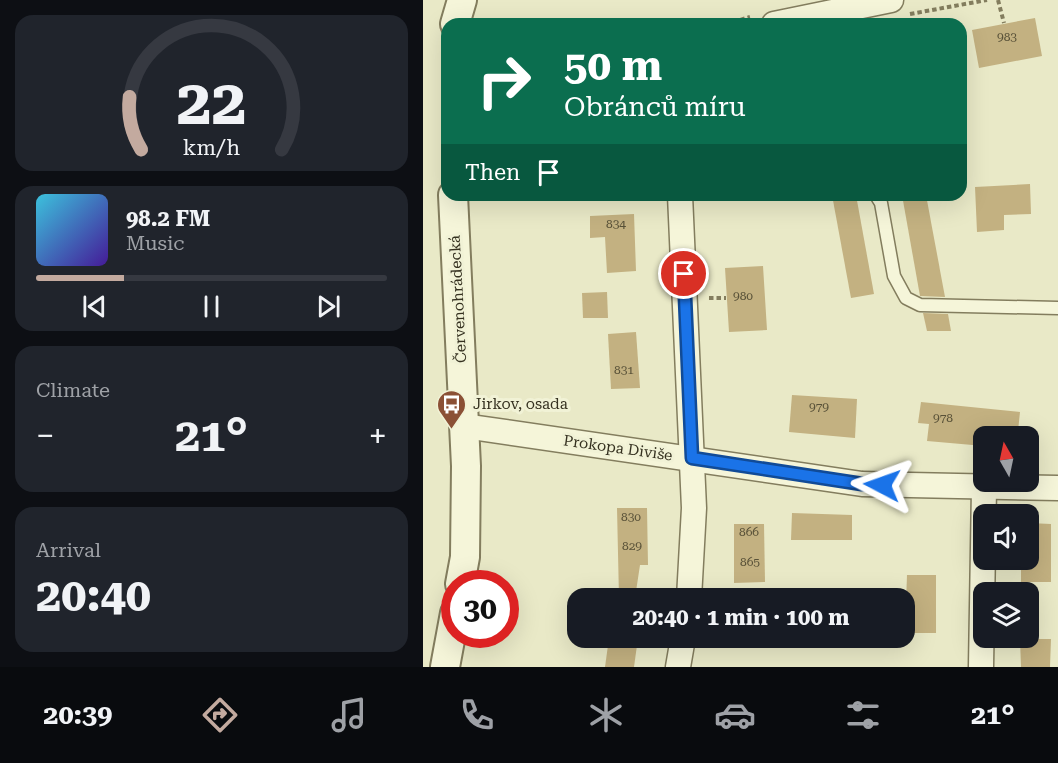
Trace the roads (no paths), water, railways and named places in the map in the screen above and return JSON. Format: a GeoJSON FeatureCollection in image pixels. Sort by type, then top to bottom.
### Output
{"type":"FeatureCollection","features":[{"type":"Feature","properties":{"kind":"street"},"geometry":{"type":"LineString","coordinates":[[457,18],[462,0]]}},
{"type":"Feature","properties":{"kind":"street"},"geometry":{"type":"LineString","coordinates":[[820,18],[896,8]]}},
{"type":"Feature","properties":{"kind":"street","name":"Červenohrádecká"},"geometry":{"type":"LineString","coordinates":[[453,201],[464,426],[465,557],[463,570]]}},
{"type":"Feature","properties":{"kind":"street"},"geometry":{"type":"LineString","coordinates":[[680,201],[694,508],[690,588]]}},
{"type":"Feature","properties":{"kind":"street","name":"Prokopa Diviše"},"geometry":{"type":"LineString","coordinates":[[464,426],[862,484],[973,488]]}},
{"type":"Feature","properties":{"kind":"street","name":"Prokopa Diviše"},"geometry":{"type":"LineString","coordinates":[[1039,488],[1058,488]]}},
{"type":"Feature","properties":{"kind":"street"},"geometry":{"type":"LineString","coordinates":[[981,667],[984,492]]}},
{"type":"Feature","properties":{"kind":"street"},"geometry":{"type":"LineString","coordinates":[[445,667],[449,648]]}},
{"type":"Feature","properties":{"kind":"street"},"geometry":{"type":"LineString","coordinates":[[678,667],[681,648]]}},
{"type":"Feature","properties":{"kind":"lane"},"geometry":{"type":"LineString","coordinates":[[880,201],[894,276],[906,298],[920,305],[1058,308]]}},
{"type":"Feature","properties":{"kind":"place","name":"Jirkov, osada"},"geometry":{"type":"Point","coordinates":[452,430]}}]}
